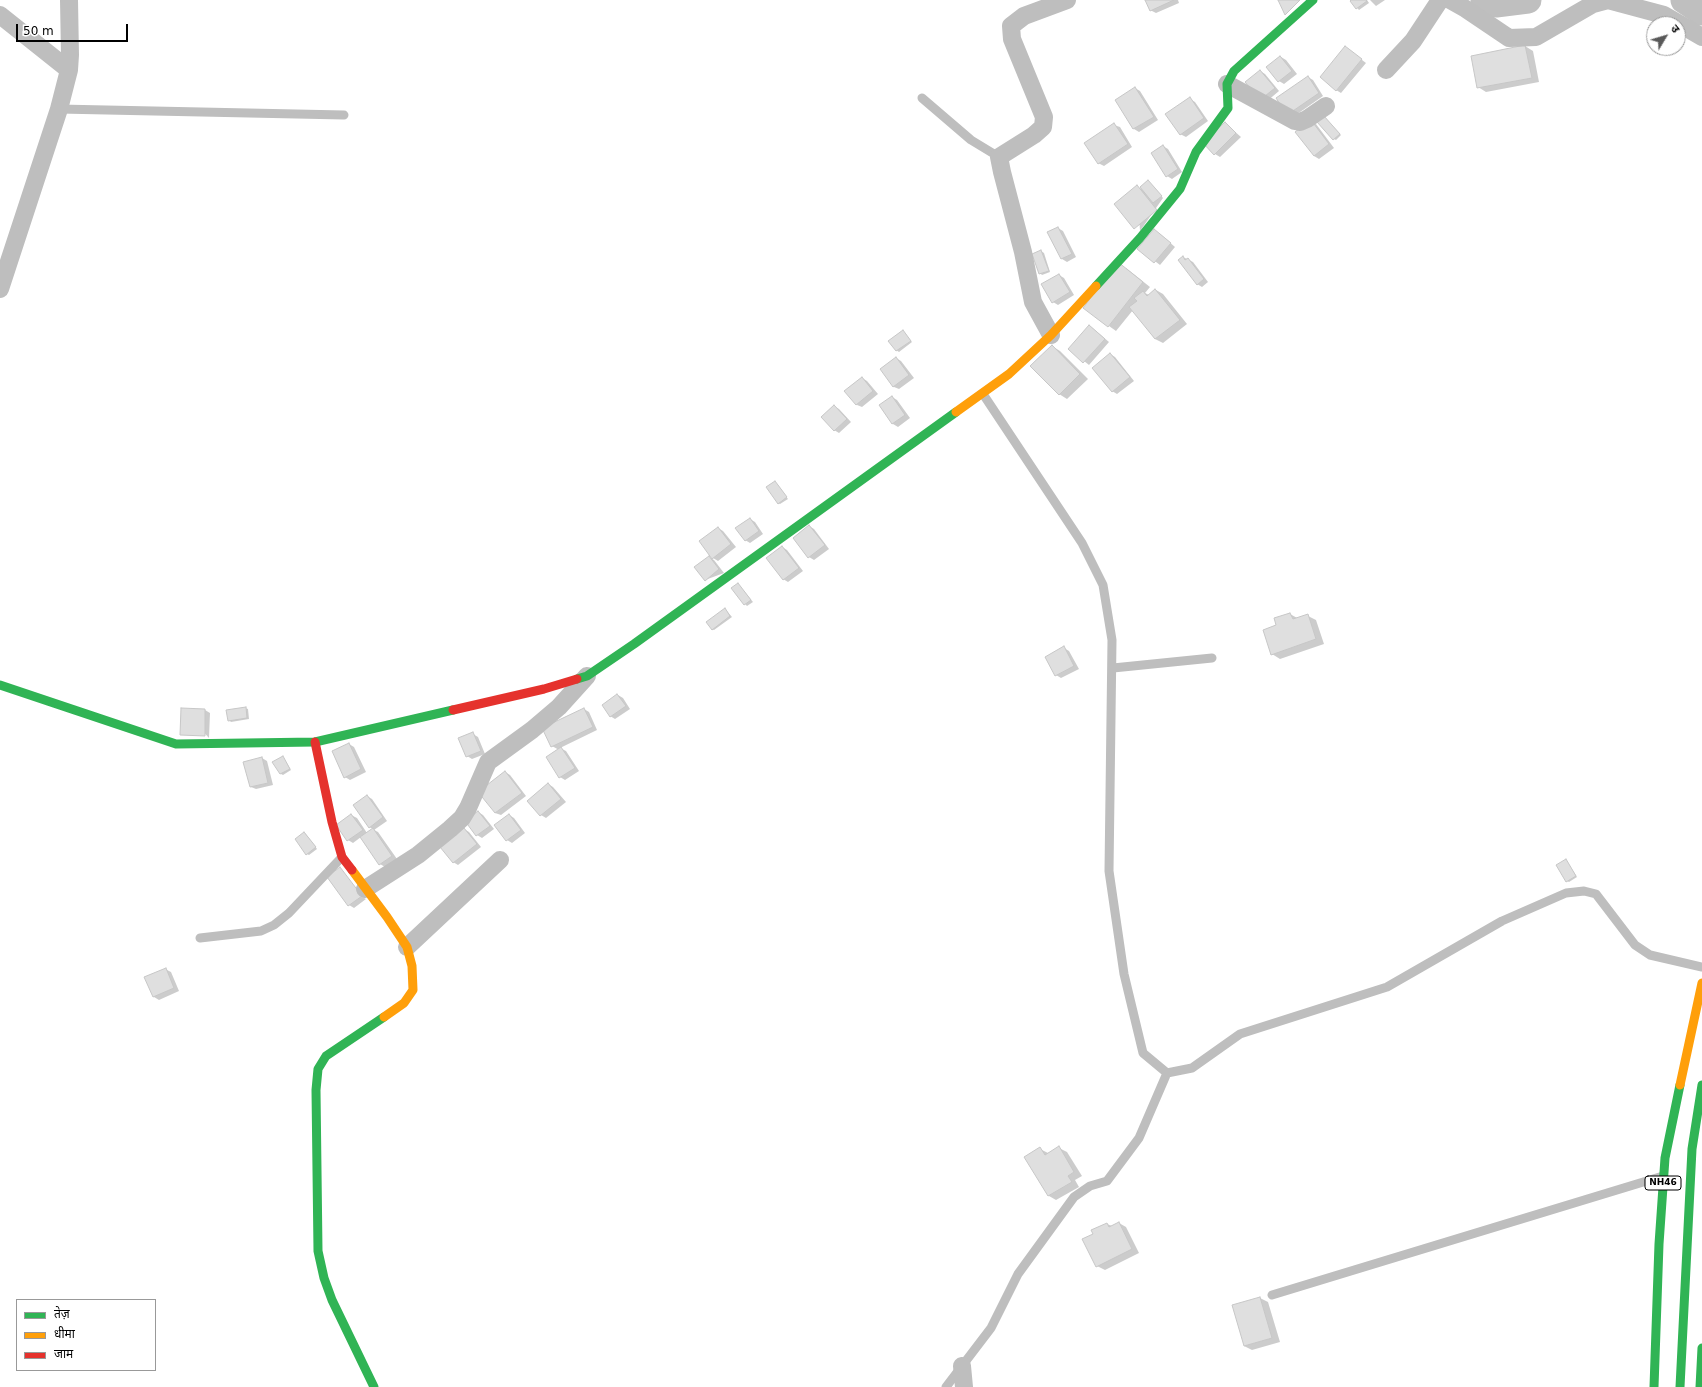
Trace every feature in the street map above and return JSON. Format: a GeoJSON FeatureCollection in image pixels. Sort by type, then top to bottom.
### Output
{"type":"FeatureCollection","features":[{"type":"Feature","properties":{"kind":"main road"},"geometry":{"type":"LineString","coordinates":[[0,685],[176,744],[315,742],[544,688],[587,676],[983,394],[1009,374],[1051,335],[1140,238],[1180,189],[1196,152],[1228,108],[1227,84],[1234,71],[1313,0]]}},
{"type":"Feature","properties":{"kind":"main road"},"geometry":{"type":"LineString","coordinates":[[315,742],[332,822],[342,857],[387,917],[407,947],[412,966],[413,990],[404,1003],[326,1056],[318,1070],[318,1251],[324,1278],[332,1300],[374,1387]]}},
{"type":"Feature","properties":{"kind":"main road","name":"NH46"},"geometry":{"type":"LineString","coordinates":[[1654,1387],[1663,1176],[1680,1083],[1702,983]]}},
{"type":"Feature","properties":{"kind":"main road"},"geometry":{"type":"LineString","coordinates":[[1680,1387],[1692,1149],[1702,1084]]}},
{"type":"Feature","properties":{"kind":"main road"},"geometry":{"type":"LineString","coordinates":[[1700,1387],[1702,1348]]}},
{"type":"Feature","properties":{"kind":"street"},"geometry":{"type":"LineString","coordinates":[[1051,335],[1033,302],[1024,252],[999,157],[1034,135],[1043,127],[1044,117],[1012,39],[1011,26],[1024,16],[1067,0]]}},
{"type":"Feature","properties":{"kind":"street"},"geometry":{"type":"LineString","coordinates":[[1386,70],[1413,41],[1440,0]]}},
{"type":"Feature","properties":{"kind":"street"},"geometry":{"type":"LineString","coordinates":[[1450,0],[1466,9],[1508,38],[1536,36],[1593,4],[1608,0],[1664,15],[1702,37]]}},
{"type":"Feature","properties":{"kind":"street"},"geometry":{"type":"LineString","coordinates":[[0,289],[59,109],[69,62],[70,7]]}},
{"type":"Feature","properties":{"kind":"street"},"geometry":{"type":"LineString","coordinates":[[0,15],[69,62]]}},
{"type":"Feature","properties":{"kind":"street"},"geometry":{"type":"LineString","coordinates":[[1227,84],[1295,121],[1300,122],[1307,120],[1326,106]]}},
{"type":"Feature","properties":{"kind":"street"},"geometry":{"type":"LineString","coordinates":[[365,889],[418,856],[462,818],[468,808],[488,762],[532,730],[559,707],[587,676]]}},
{"type":"Feature","properties":{"kind":"street"},"geometry":{"type":"LineString","coordinates":[[407,947],[500,860]]}},
{"type":"Feature","properties":{"kind":"street"},"geometry":{"type":"LineString","coordinates":[[962,1366],[964,1387]]}},
{"type":"Feature","properties":{"kind":"lane"},"geometry":{"type":"LineString","coordinates":[[922,98],[971,140],[999,157]]}},
{"type":"Feature","properties":{"kind":"lane"},"geometry":{"type":"LineString","coordinates":[[59,109],[344,115]]}},
{"type":"Feature","properties":{"kind":"lane"},"geometry":{"type":"LineString","coordinates":[[983,394],[1082,543],[1103,585],[1112,640],[1113,668],[1110,871],[1124,974],[1143,1053],[1166,1073]]}},
{"type":"Feature","properties":{"kind":"lane"},"geometry":{"type":"LineString","coordinates":[[1113,668],[1212,658]]}},
{"type":"Feature","properties":{"kind":"lane"},"geometry":{"type":"LineString","coordinates":[[200,938],[261,931],[274,925],[290,913],[342,857]]}},
{"type":"Feature","properties":{"kind":"lane"},"geometry":{"type":"LineString","coordinates":[[1166,1073],[1192,1068],[1240,1034],[1387,987],[1502,921],[1566,893],[1584,891],[1596,894],[1635,945],[1650,955],[1702,968]]}},
{"type":"Feature","properties":{"kind":"lane"},"geometry":{"type":"LineString","coordinates":[[946,1387],[991,1328],[1018,1274],[1074,1197],[1090,1186],[1107,1181],[1139,1138],[1166,1073]]}},
{"type":"Feature","properties":{"kind":"lane"},"geometry":{"type":"LineString","coordinates":[[1272,1295],[1663,1176]]}},
{"type":"Feature","properties":{"kind":"building"},"geometry":{"type":"Polygon","coordinates":[[[1145,0],[1174,0],[1150,11],[1145,0]]]}},
{"type":"Feature","properties":{"kind":"building"},"geometry":{"type":"Polygon","coordinates":[[[1278,0],[1300,0],[1285,15],[1278,0]]]}},
{"type":"Feature","properties":{"kind":"building"},"geometry":{"type":"Polygon","coordinates":[[[1350,1],[1367,1],[1356,9],[1350,1]]]}},
{"type":"Feature","properties":{"kind":"building"},"geometry":{"type":"Polygon","coordinates":[[[1525,45],[1532,78],[1477,88],[1471,56],[1525,45]]]}},
{"type":"Feature","properties":{"kind":"building"},"geometry":{"type":"Polygon","coordinates":[[[1345,46],[1362,59],[1336,91],[1320,77],[1345,46]]]}},
{"type":"Feature","properties":{"kind":"building"},"geometry":{"type":"Polygon","coordinates":[[[1280,56],[1292,71],[1278,82],[1266,67],[1280,56]]]}},
{"type":"Feature","properties":{"kind":"building"},"geometry":{"type":"Polygon","coordinates":[[[1260,70],[1275,88],[1260,100],[1245,82],[1260,70]]]}},
{"type":"Feature","properties":{"kind":"building"},"geometry":{"type":"Polygon","coordinates":[[[1308,76],[1319,93],[1287,115],[1276,98],[1308,76]]]}},
{"type":"Feature","properties":{"kind":"building"},"geometry":{"type":"Polygon","coordinates":[[[1135,87],[1154,117],[1133,129],[1115,100],[1135,87]]]}},
{"type":"Feature","properties":{"kind":"building"},"geometry":{"type":"Polygon","coordinates":[[[1190,97],[1204,118],[1180,135],[1165,114],[1190,97]]]}},
{"type":"Feature","properties":{"kind":"building"},"geometry":{"type":"Polygon","coordinates":[[[1324,116],[1340,134],[1333,140],[1317,122],[1324,116]]]}},
{"type":"Feature","properties":{"kind":"building"},"geometry":{"type":"Polygon","coordinates":[[[1311,120],[1329,144],[1314,156],[1295,132],[1311,120]]]}},
{"type":"Feature","properties":{"kind":"building"},"geometry":{"type":"Polygon","coordinates":[[[1225,122],[1236,133],[1214,155],[1203,143],[1225,122]]]}},
{"type":"Feature","properties":{"kind":"building"},"geometry":{"type":"Polygon","coordinates":[[[1114,123],[1128,144],[1098,164],[1084,143],[1114,123]]]}},
{"type":"Feature","properties":{"kind":"building"},"geometry":{"type":"Polygon","coordinates":[[[1163,145],[1178,169],[1166,177],[1151,153],[1163,145]]]}},
{"type":"Feature","properties":{"kind":"building"},"geometry":{"type":"Polygon","coordinates":[[[1148,180],[1162,196],[1153,203],[1140,187],[1148,180]]]}},
{"type":"Feature","properties":{"kind":"building"},"geometry":{"type":"Polygon","coordinates":[[[1137,185],[1157,210],[1134,229],[1114,204],[1137,185]]]}},
{"type":"Feature","properties":{"kind":"building"},"geometry":{"type":"Polygon","coordinates":[[[1058,227],[1072,254],[1061,259],[1047,232],[1058,227]]]}},
{"type":"Feature","properties":{"kind":"building"},"geometry":{"type":"Polygon","coordinates":[[[1154,229],[1171,243],[1154,263],[1137,249],[1154,229]]]}},
{"type":"Feature","properties":{"kind":"building"},"geometry":{"type":"Polygon","coordinates":[[[1041,250],[1049,271],[1039,274],[1032,254],[1041,250]]]}},
{"type":"Feature","properties":{"kind":"building"},"geometry":{"type":"Polygon","coordinates":[[[1183,256],[1185,260],[1188,258],[1204,279],[1197,285],[1178,260],[1183,256]]]}},
{"type":"Feature","properties":{"kind":"building"},"geometry":{"type":"Polygon","coordinates":[[[1118,262],[1143,282],[1108,327],[1083,308],[1118,262]]]}},
{"type":"Feature","properties":{"kind":"building"},"geometry":{"type":"Polygon","coordinates":[[[1059,274],[1070,292],[1052,303],[1041,284],[1059,274]]]}},
{"type":"Feature","properties":{"kind":"building"},"geometry":{"type":"Polygon","coordinates":[[[1155,289],[1180,320],[1155,339],[1129,307],[1137,301],[1134,298],[1143,291],[1147,296],[1155,289]]]}},
{"type":"Feature","properties":{"kind":"building"},"geometry":{"type":"Polygon","coordinates":[[[1089,325],[1105,339],[1083,363],[1068,349],[1089,325]]]}},
{"type":"Feature","properties":{"kind":"building"},"geometry":{"type":"Polygon","coordinates":[[[903,330],[911,341],[896,351],[888,341],[903,330]]]}},
{"type":"Feature","properties":{"kind":"building"},"geometry":{"type":"Polygon","coordinates":[[[1052,345],[1080,374],[1059,395],[1030,366],[1052,345]]]}},
{"type":"Feature","properties":{"kind":"building"},"geometry":{"type":"Polygon","coordinates":[[[1110,353],[1130,377],[1112,392],[1092,368],[1110,353]]]}},
{"type":"Feature","properties":{"kind":"building"},"geometry":{"type":"Polygon","coordinates":[[[896,357],[909,375],[893,387],[880,369],[896,357]]]}},
{"type":"Feature","properties":{"kind":"building"},"geometry":{"type":"Polygon","coordinates":[[[862,377],[873,391],[856,405],[844,391],[862,377]]]}},
{"type":"Feature","properties":{"kind":"building"},"geometry":{"type":"Polygon","coordinates":[[[892,396],[905,415],[892,424],[879,405],[892,396]]]}},
{"type":"Feature","properties":{"kind":"building"},"geometry":{"type":"Polygon","coordinates":[[[834,405],[847,419],[834,431],[821,417],[834,405]]]}},
{"type":"Feature","properties":{"kind":"building"},"geometry":{"type":"Polygon","coordinates":[[[775,481],[787,497],[778,504],[766,487],[775,481]]]}},
{"type":"Feature","properties":{"kind":"building"},"geometry":{"type":"Polygon","coordinates":[[[750,518],[759,531],[745,541],[735,528],[750,518]]]}},
{"type":"Feature","properties":{"kind":"building"},"geometry":{"type":"Polygon","coordinates":[[[809,525],[825,545],[808,558],[793,538],[809,525]]]}},
{"type":"Feature","properties":{"kind":"building"},"geometry":{"type":"Polygon","coordinates":[[[718,527],[731,544],[712,559],[699,541],[718,527]]]}},
{"type":"Feature","properties":{"kind":"building"},"geometry":{"type":"Polygon","coordinates":[[[782,546],[799,568],[783,580],[766,558],[782,546]]]}},
{"type":"Feature","properties":{"kind":"building"},"geometry":{"type":"Polygon","coordinates":[[[709,556],[719,569],[705,581],[694,567],[709,556]]]}},
{"type":"Feature","properties":{"kind":"building"},"geometry":{"type":"Polygon","coordinates":[[[738,583],[751,600],[744,605],[731,588],[738,583]]]}},
{"type":"Feature","properties":{"kind":"building"},"geometry":{"type":"Polygon","coordinates":[[[725,608],[730,616],[712,630],[706,622],[725,608]]]}},
{"type":"Feature","properties":{"kind":"building"},"geometry":{"type":"Polygon","coordinates":[[[1290,613],[1293,619],[1308,614],[1316,639],[1271,655],[1263,630],[1276,625],[1274,618],[1290,613]]]}},
{"type":"Feature","properties":{"kind":"building"},"geometry":{"type":"Polygon","coordinates":[[[1064,646],[1074,666],[1055,676],[1045,657],[1064,646]]]}},
{"type":"Feature","properties":{"kind":"building"},"geometry":{"type":"Polygon","coordinates":[[[617,694],[626,706],[610,717],[602,705],[617,694]]]}},
{"type":"Feature","properties":{"kind":"building"},"geometry":{"type":"Polygon","coordinates":[[[246,707],[247,718],[228,721],[226,710],[246,707]]]}},
{"type":"Feature","properties":{"kind":"building"},"geometry":{"type":"Polygon","coordinates":[[[181,708],[205,709],[205,736],[180,735],[181,708]]]}},
{"type":"Feature","properties":{"kind":"building"},"geometry":{"type":"Polygon","coordinates":[[[584,708],[593,727],[551,747],[542,728],[584,708]]]}},
{"type":"Feature","properties":{"kind":"building"},"geometry":{"type":"Polygon","coordinates":[[[473,732],[481,751],[466,757],[458,738],[473,732]]]}},
{"type":"Feature","properties":{"kind":"building"},"geometry":{"type":"Polygon","coordinates":[[[349,743],[361,769],[344,778],[332,751],[349,743]]]}},
{"type":"Feature","properties":{"kind":"building"},"geometry":{"type":"Polygon","coordinates":[[[561,747],[575,768],[559,778],[546,757],[561,747]]]}},
{"type":"Feature","properties":{"kind":"building"},"geometry":{"type":"Polygon","coordinates":[[[283,756],[290,769],[280,774],[272,762],[283,756]]]}},
{"type":"Feature","properties":{"kind":"building"},"geometry":{"type":"Polygon","coordinates":[[[262,757],[268,783],[250,787],[243,762],[262,757]]]}},
{"type":"Feature","properties":{"kind":"building"},"geometry":{"type":"Polygon","coordinates":[[[505,771],[522,793],[495,813],[478,792],[505,771]]]}},
{"type":"Feature","properties":{"kind":"building"},"geometry":{"type":"Polygon","coordinates":[[[548,783],[561,799],[540,816],[527,801],[548,783]]]}},
{"type":"Feature","properties":{"kind":"building"},"geometry":{"type":"Polygon","coordinates":[[[367,795],[383,817],[369,828],[353,805],[367,795]]]}},
{"type":"Feature","properties":{"kind":"building"},"geometry":{"type":"Polygon","coordinates":[[[478,811],[490,826],[476,836],[465,821],[478,811]]]}},
{"type":"Feature","properties":{"kind":"building"},"geometry":{"type":"Polygon","coordinates":[[[351,814],[363,830],[347,841],[336,825],[351,814]]]}},
{"type":"Feature","properties":{"kind":"building"},"geometry":{"type":"Polygon","coordinates":[[[509,814],[521,830],[506,841],[494,825],[509,814]]]}},
{"type":"Feature","properties":{"kind":"building"},"geometry":{"type":"Polygon","coordinates":[[[373,828],[392,856],[379,865],[360,837],[373,828]]]}},
{"type":"Feature","properties":{"kind":"building"},"geometry":{"type":"Polygon","coordinates":[[[464,828],[477,844],[453,863],[440,847],[464,828]]]}},
{"type":"Feature","properties":{"kind":"building"},"geometry":{"type":"Polygon","coordinates":[[[304,832],[316,847],[306,855],[295,839],[304,832]]]}},
{"type":"Feature","properties":{"kind":"building"},"geometry":{"type":"Polygon","coordinates":[[[1566,859],[1576,876],[1566,882],[1556,865],[1566,859]]]}},
{"type":"Feature","properties":{"kind":"building"},"geometry":{"type":"Polygon","coordinates":[[[340,867],[362,896],[348,906],[327,877],[340,867]]]}},
{"type":"Feature","properties":{"kind":"building"},"geometry":{"type":"Polygon","coordinates":[[[166,968],[174,988],[153,997],[144,977],[166,968]]]}},
{"type":"Feature","properties":{"kind":"building"},"geometry":{"type":"Polygon","coordinates":[[[1059,1146],[1074,1172],[1068,1176],[1072,1182],[1048,1196],[1024,1157],[1040,1147],[1045,1155],[1059,1146]]]}},
{"type":"Feature","properties":{"kind":"building"},"geometry":{"type":"Polygon","coordinates":[[[1119,1222],[1132,1249],[1096,1267],[1082,1239],[1093,1234],[1091,1230],[1107,1223],[1109,1227],[1119,1222]]]}},
{"type":"Feature","properties":{"kind":"building"},"geometry":{"type":"Polygon","coordinates":[[[1260,1297],[1272,1338],[1244,1346],[1232,1305],[1260,1297]]]}},
{"type":"Feature","properties":{"kind":"waterway"},"geometry":{"type":"LineString","coordinates":[[1484,0],[1496,4],[1528,0]]}},
{"type":"Feature","properties":{"kind":"waterway"},"geometry":{"type":"LineString","coordinates":[[1684,0],[1702,12]]}},
{"type":"Feature","properties":{"kind":"traffic: fast"},"geometry":{"type":"LineString","coordinates":[[1096,286],[1140,238],[1180,189],[1196,152],[1228,108],[1227,84],[1234,71],[1313,0]]}},
{"type":"Feature","properties":{"kind":"traffic: fast"},"geometry":{"type":"LineString","coordinates":[[577,679],[587,676],[634,644],[956,412]]}},
{"type":"Feature","properties":{"kind":"traffic: fast"},"geometry":{"type":"LineString","coordinates":[[0,685],[176,744],[315,742],[453,710]]}},
{"type":"Feature","properties":{"kind":"traffic: fast"},"geometry":{"type":"LineString","coordinates":[[374,1387],[332,1300],[324,1278],[318,1251],[316,1090],[318,1069],[326,1056],[384,1017]]}},
{"type":"Feature","properties":{"kind":"traffic: fast"},"geometry":{"type":"LineString","coordinates":[[1654,1387],[1659,1244],[1665,1158],[1680,1085]]}},
{"type":"Feature","properties":{"kind":"traffic: fast"},"geometry":{"type":"LineString","coordinates":[[1680,1387],[1692,1149],[1702,1085]]}},
{"type":"Feature","properties":{"kind":"traffic: fast"},"geometry":{"type":"LineString","coordinates":[[1700,1387],[1702,1348]]}},
{"type":"Feature","properties":{"kind":"traffic: slow"},"geometry":{"type":"LineString","coordinates":[[956,412],[1009,374],[1051,335],[1096,286]]}},
{"type":"Feature","properties":{"kind":"traffic: slow"},"geometry":{"type":"LineString","coordinates":[[352,870],[407,947],[412,966],[413,990],[404,1003],[384,1017]]}},
{"type":"Feature","properties":{"kind":"traffic: slow"},"geometry":{"type":"LineString","coordinates":[[1680,1085],[1702,983]]}},
{"type":"Feature","properties":{"kind":"traffic: jam"},"geometry":{"type":"LineString","coordinates":[[453,710],[544,689],[577,679]]}},
{"type":"Feature","properties":{"kind":"traffic: jam"},"geometry":{"type":"LineString","coordinates":[[315,742],[332,822],[342,857],[352,870]]}}]}
